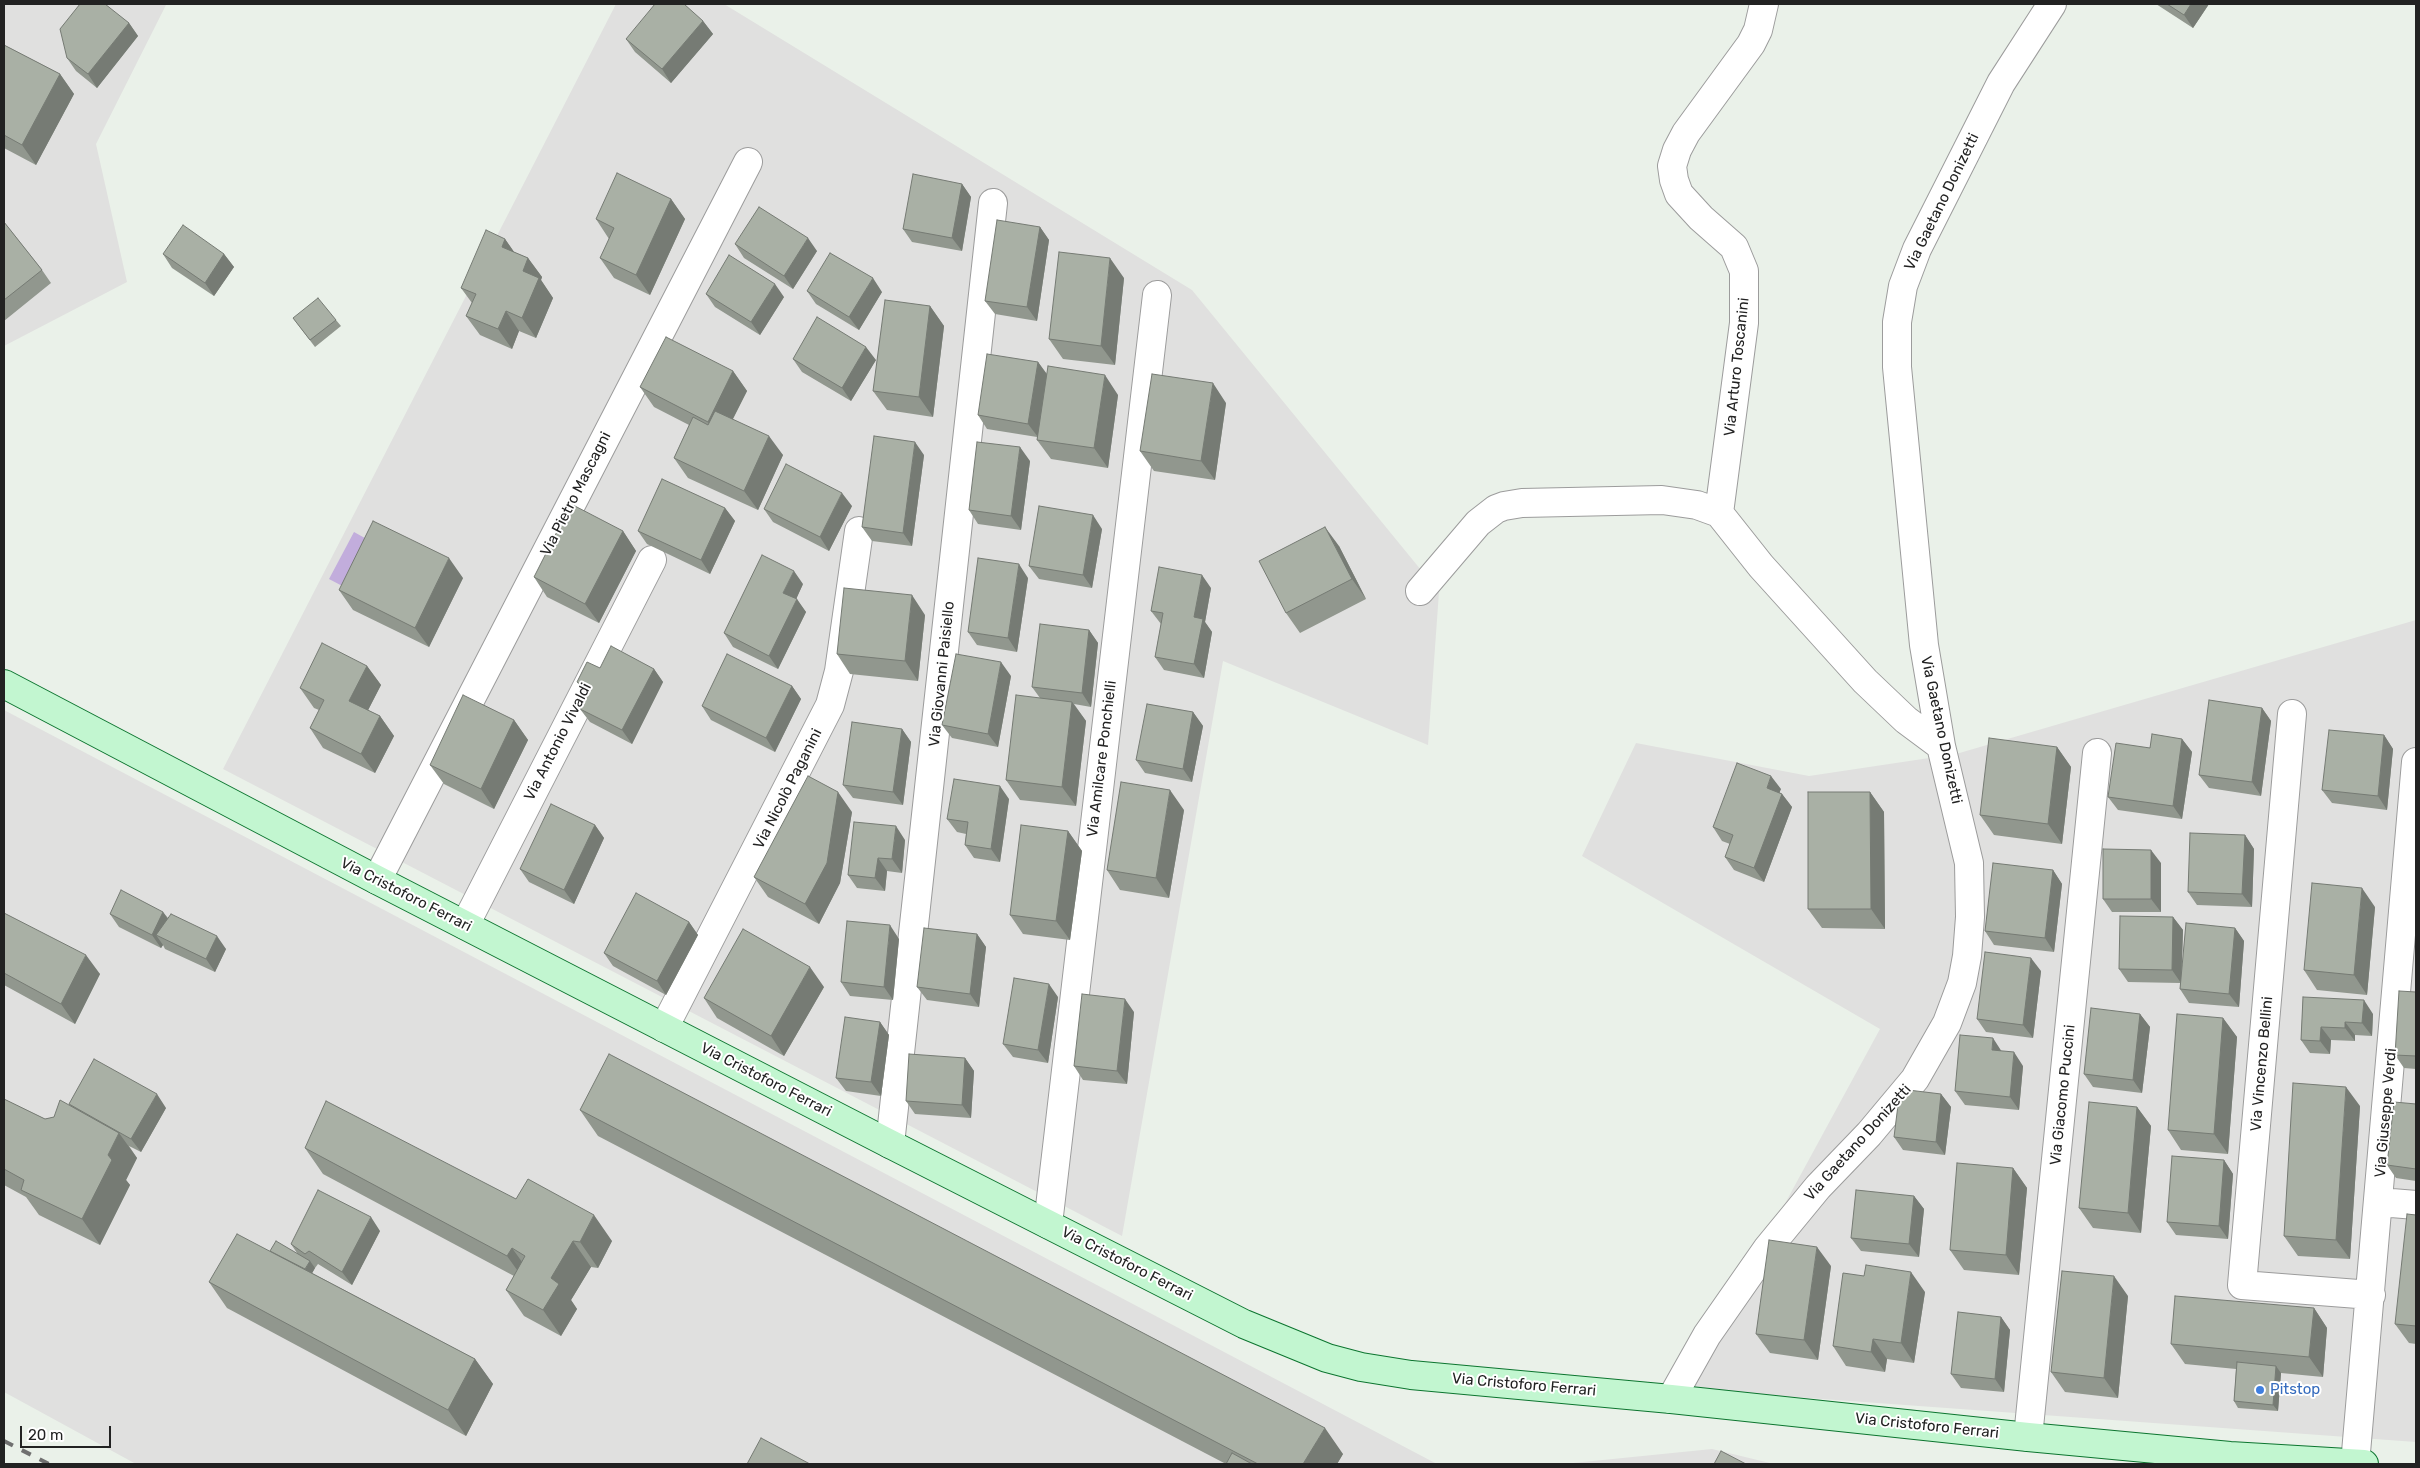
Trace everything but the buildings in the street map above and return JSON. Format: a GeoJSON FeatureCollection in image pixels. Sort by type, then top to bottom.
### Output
{"type":"FeatureCollection","features":[{"type":"Feature","properties":{"kind":"main road","name":"Via Cristoforo Ferrari"},"geometry":{"type":"LineString","coordinates":[[4,684],[377,880],[1244,1324],[1281,1341],[1341,1362],[1411,1375],[1671,1399],[2028,1437],[2230,1456],[2359,1464]]}},
{"type":"Feature","properties":{"kind":"street","name":"Via Arturo Toscanini"},"geometry":{"type":"LineString","coordinates":[[1719,514],[1744,323],[1744,271],[1734,247],[1684,200],[1674,180],[1672,166],[1677,150],[1686,133],[1751,44],[1758,30],[1764,4]]}},
{"type":"Feature","properties":{"kind":"street","name":"Via Gaetano Donizetti"},"geometry":{"type":"LineString","coordinates":[[1671,1399],[1708,1335],[1758,1260],[1818,1187],[1894,1105],[1922,1068],[1947,1023],[1962,983],[1967,956],[1970,893],[1966,846],[1941,746],[1923,638],[1897,367],[1896,332],[1900,296],[1917,250],[2001,83],[2052,4]]}},
{"type":"Feature","properties":{"kind":"street","name":"Via Pietro Mascagni"},"geometry":{"type":"LineString","coordinates":[[377,880],[748,162]]}},
{"type":"Feature","properties":{"kind":"street","name":"Via Giovanni Paisiello"},"geometry":{"type":"LineString","coordinates":[[890,1144],[993,203]]}},
{"type":"Feature","properties":{"kind":"street","name":"Via Amilcare Ponchielli"},"geometry":{"type":"LineString","coordinates":[[1048,1224],[1157,295]]}},
{"type":"Feature","properties":{"kind":"street"},"geometry":{"type":"LineString","coordinates":[[1420,591],[1478,523],[1496,509],[1504,506],[1522,503],[1673,500],[1692,504],[1719,514],[1761,566],[1865,681],[1901,715],[1941,746]]}},
{"type":"Feature","properties":{"kind":"street","name":"Via Nicolò Paganini"},"geometry":{"type":"LineString","coordinates":[[664,1028],[830,705],[839,671],[859,531]]}},
{"type":"Feature","properties":{"kind":"street","name":"Via Antonio Vivaldi"},"geometry":{"type":"LineString","coordinates":[[465,925],[652,560]]}},
{"type":"Feature","properties":{"kind":"street","name":"Via Vincenzo Bellini"},"geometry":{"type":"LineString","coordinates":[[2292,714],[2242,1285],[2370,1295]]}},
{"type":"Feature","properties":{"kind":"street","name":"Via Giacomo Puccini"},"geometry":{"type":"LineString","coordinates":[[2028,1437],[2097,753]]}},
{"type":"Feature","properties":{"kind":"street","name":"Via Giuseppe Verdi"},"geometry":{"type":"LineString","coordinates":[[2359,1464],[2370,1295],[2379,1202],[2406,981],[2416,762]]}},
{"type":"Feature","properties":{"kind":"street"},"geometry":{"type":"LineString","coordinates":[[2379,1202],[2416,1206]]}},
{"type":"Feature","properties":{"kind":"shaded area"},"geometry":{"type":"Polygon","coordinates":[[[4,4],[166,5],[96,144],[127,282],[4,346],[4,4]]]}},
{"type":"Feature","properties":{"kind":"shaded area"},"geometry":{"type":"Polygon","coordinates":[[[616,4],[724,4],[1192,290],[1439,592],[1428,745],[1223,661],[1122,1236],[223,769],[616,4]]]}},
{"type":"Feature","properties":{"kind":"shaded area"},"geometry":{"type":"Polygon","coordinates":[[[354,532],[372,542],[348,589],[329,579],[354,532]]]}},
{"type":"Feature","properties":{"kind":"shaded area"},"geometry":{"type":"Polygon","coordinates":[[[2416,620],[2416,1442],[1684,1389],[1880,1029],[1582,856],[1636,743],[1809,776],[1956,754],[2416,620]]]}},
{"type":"Feature","properties":{"kind":"shaded area"},"geometry":{"type":"Polygon","coordinates":[[[4,710],[1437,1464],[136,1464],[4,1392],[4,710]]]}},
{"type":"Feature","properties":{"kind":"shaded area"},"geometry":{"type":"Polygon","coordinates":[[[1712,1449],[1774,1464],[1563,1464],[1712,1449]]]}},
{"type":"Feature","properties":{"kind":"railway"},"geometry":{"type":"LineString","coordinates":[[4,1441],[49,1464]]}},
{"type":"Feature","properties":{"kind":"place","name":"Pitstop"},"geometry":{"type":"Point","coordinates":[2260,1390]}}]}
